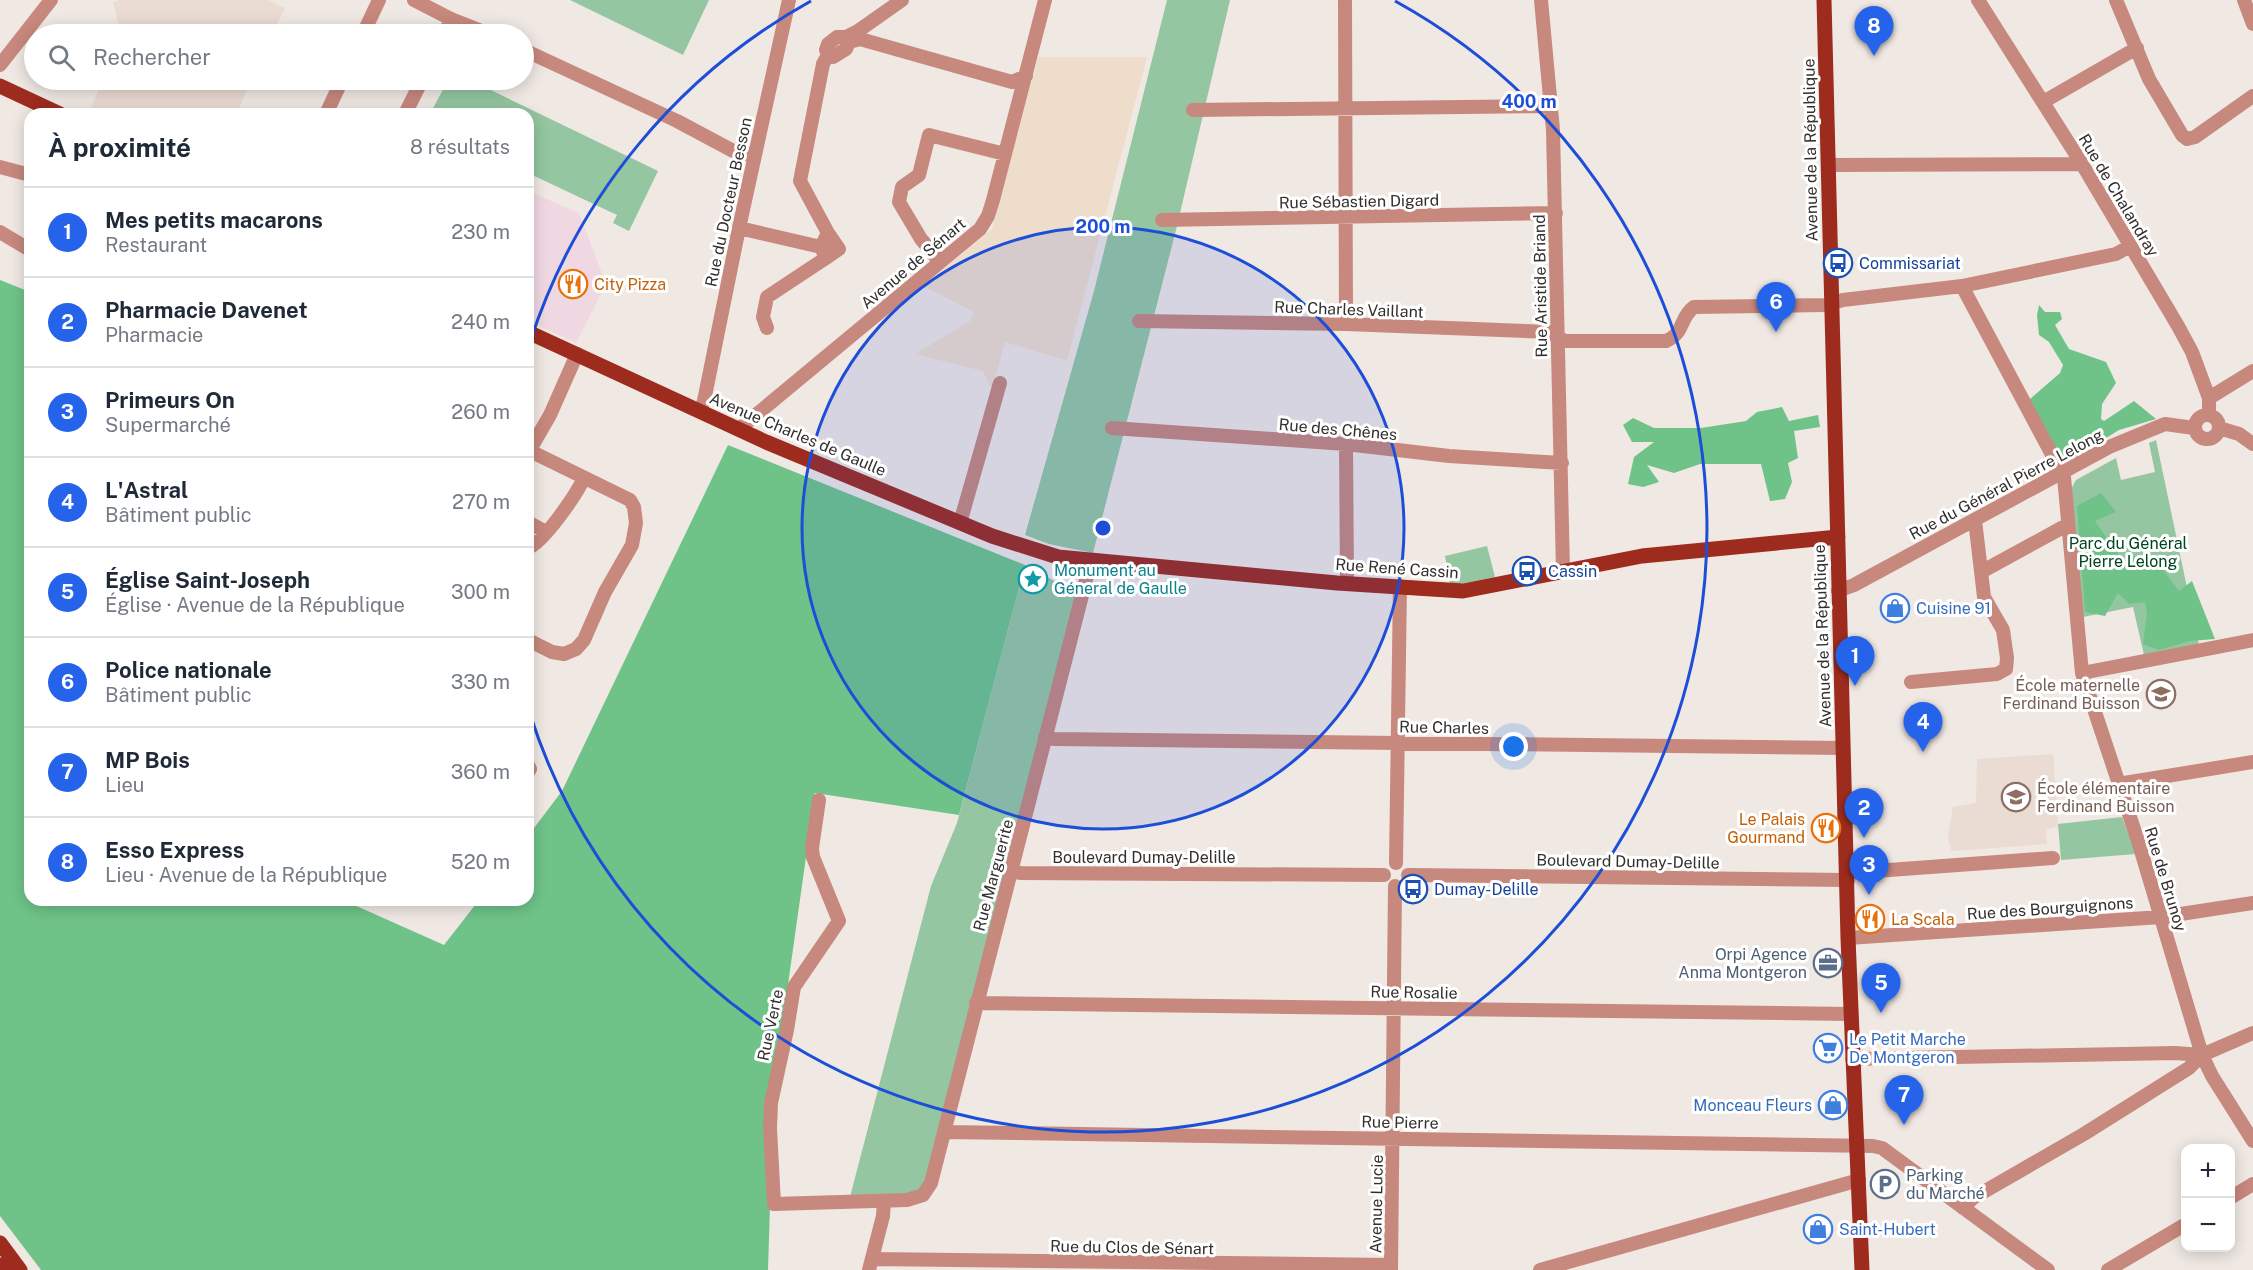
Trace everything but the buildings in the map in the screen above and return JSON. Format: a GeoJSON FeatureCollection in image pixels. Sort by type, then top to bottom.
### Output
{"type":"FeatureCollection","features":[{"type":"Feature","properties":{"kind":"main road","name":"Avenue de la République"},"geometry":{"type":"LineString","coordinates":[[1824,0],[1850,1014],[1862,1270]]}},
{"type":"Feature","properties":{"kind":"main road"},"geometry":{"type":"LineString","coordinates":[[0,86],[47,108]]}},
{"type":"Feature","properties":{"kind":"main road","name":"Avenue Charles de Gaulle"},"geometry":{"type":"LineString","coordinates":[[534,335],[739,429],[960,523],[1058,557]]}},
{"type":"Feature","properties":{"kind":"main road","name":"Rue René Cassin"},"geometry":{"type":"LineString","coordinates":[[1058,557],[1463,591],[1642,556],[1838,537]]}},
{"type":"Feature","properties":{"kind":"main road"},"geometry":{"type":"LineString","coordinates":[[0,1243],[20,1270]]}},
{"type":"Feature","properties":{"kind":"main road"},"geometry":{"type":"LineString","coordinates":[[0,1265],[4,1270]]}},
{"type":"Feature","properties":{"kind":"street"},"geometry":{"type":"LineString","coordinates":[[32,24],[51,0]]}},
{"type":"Feature","properties":{"kind":"street"},"geometry":{"type":"LineString","coordinates":[[368,24],[380,0]]}},
{"type":"Feature","properties":{"kind":"street"},"geometry":{"type":"LineString","coordinates":[[414,0],[464,24]]}},
{"type":"Feature","properties":{"kind":"street","name":"Rue du Docteur Besson"},"geometry":{"type":"LineString","coordinates":[[700,411],[789,0]]}},
{"type":"Feature","properties":{"kind":"street"},"geometry":{"type":"LineString","coordinates":[[767,328],[763,317],[767,297],[823,253],[839,249],[800,181],[823,64],[828,55],[833,57],[841,54],[846,49],[847,40],[902,0]]}},
{"type":"Feature","properties":{"kind":"street","name":"Avenue de Sénart"},"geometry":{"type":"LineString","coordinates":[[739,429],[980,229],[988,216],[993,200],[1045,0]]}},
{"type":"Feature","properties":{"kind":"street"},"geometry":{"type":"LineString","coordinates":[[1345,0],[1346,324]]}},
{"type":"Feature","properties":{"kind":"street","name":"Rue Aristide Briand"},"geometry":{"type":"LineString","coordinates":[[1541,0],[1551,106],[1556,213],[1563,572]]}},
{"type":"Feature","properties":{"kind":"street","name":"Rue de Chalandray"},"geometry":{"type":"LineString","coordinates":[[1978,0],[2082,164],[2188,345],[2210,398],[2208,415]]}},
{"type":"Feature","properties":{"kind":"street"},"geometry":{"type":"LineString","coordinates":[[2116,0],[2149,79],[2182,135],[2187,139],[2195,137],[2253,96]]}},
{"type":"Feature","properties":{"kind":"street"},"geometry":{"type":"LineString","coordinates":[[2244,0],[2253,24]]}},
{"type":"Feature","properties":{"kind":"street"},"geometry":{"type":"LineString","coordinates":[[449,24],[451,19]]}},
{"type":"Feature","properties":{"kind":"street"},"geometry":{"type":"LineString","coordinates":[[0,65],[24,34]]}},
{"type":"Feature","properties":{"kind":"street"},"geometry":{"type":"LineString","coordinates":[[847,40],[860,39],[1012,82],[1026,75]]}},
{"type":"Feature","properties":{"kind":"street"},"geometry":{"type":"LineString","coordinates":[[2043,102],[2137,48]]}},
{"type":"Feature","properties":{"kind":"street"},"geometry":{"type":"LineString","coordinates":[[534,55],[676,121],[737,153],[754,155]]}},
{"type":"Feature","properties":{"kind":"street"},"geometry":{"type":"LineString","coordinates":[[329,108],[337,90]]}},
{"type":"Feature","properties":{"kind":"street"},"geometry":{"type":"LineString","coordinates":[[408,108],[417,90]]}},
{"type":"Feature","properties":{"kind":"street"},"geometry":{"type":"LineString","coordinates":[[1193,110],[1551,106]]}},
{"type":"Feature","properties":{"kind":"street"},"geometry":{"type":"LineString","coordinates":[[940,262],[921,239],[899,202],[902,187],[919,175],[929,135],[1005,154]]}},
{"type":"Feature","properties":{"kind":"street"},"geometry":{"type":"LineString","coordinates":[[1828,165],[2082,164]]}},
{"type":"Feature","properties":{"kind":"street"},"geometry":{"type":"LineString","coordinates":[[0,167],[24,173]]}},
{"type":"Feature","properties":{"kind":"street","name":"Rue Sébastien Digard"},"geometry":{"type":"LineString","coordinates":[[1162,220],[1556,213]]}},
{"type":"Feature","properties":{"kind":"street"},"geometry":{"type":"LineString","coordinates":[[739,228],[823,253]]}},
{"type":"Feature","properties":{"kind":"street"},"geometry":{"type":"LineString","coordinates":[[0,232],[24,246]]}},
{"type":"Feature","properties":{"kind":"street"},"geometry":{"type":"LineString","coordinates":[[1833,303],[1962,286],[2116,254],[2130,246]]}},
{"type":"Feature","properties":{"kind":"street","name":"Rue de Brunoy"},"geometry":{"type":"LineString","coordinates":[[1962,286],[2064,477],[2082,674],[2161,917],[2202,1055],[2212,1076],[2253,1141]]}},
{"type":"Feature","properties":{"kind":"street","name":"Rue Charles Vaillant"},"geometry":{"type":"LineString","coordinates":[[1139,321],[1346,324],[1549,332],[1565,342],[1666,341],[1676,337],[1689,311],[1694,307],[1833,303]]}},
{"type":"Feature","properties":{"kind":"street"},"geometry":{"type":"LineString","coordinates":[[534,443],[550,415],[578,354]]}},
{"type":"Feature","properties":{"kind":"street"},"geometry":{"type":"LineString","coordinates":[[2210,398],[2253,371]]}},
{"type":"Feature","properties":{"kind":"street"},"geometry":{"type":"LineString","coordinates":[[960,523],[1000,383]]}},
{"type":"Feature","properties":{"kind":"street"},"geometry":{"type":"LineString","coordinates":[[2208,415],[2215,418],[2219,428],[2216,435],[2206,440],[2197,435],[2194,428],[2198,418],[2208,415]]}},
{"type":"Feature","properties":{"kind":"street","name":"Rue du Général Pierre Lelong"},"geometry":{"type":"LineString","coordinates":[[1838,591],[1854,585],[2109,447],[2157,426],[2174,425],[2194,428]]}},
{"type":"Feature","properties":{"kind":"street","name":"Rue des Chênes"},"geometry":{"type":"LineString","coordinates":[[1112,428],[1346,444],[1442,455],[1562,463]]}},
{"type":"Feature","properties":{"kind":"street"},"geometry":{"type":"LineString","coordinates":[[2219,428],[2239,434],[2253,444]]}},
{"type":"Feature","properties":{"kind":"street"},"geometry":{"type":"LineString","coordinates":[[1346,444],[1347,583]]}},
{"type":"Feature","properties":{"kind":"street"},"geometry":{"type":"LineString","coordinates":[[534,454],[630,500],[634,507],[636,523],[632,545],[605,592],[584,640],[576,649],[564,654],[552,652],[534,643]]}},
{"type":"Feature","properties":{"kind":"street"},"geometry":{"type":"LineString","coordinates":[[534,545],[576,494],[584,478]]}},
{"type":"Feature","properties":{"kind":"street"},"geometry":{"type":"LineString","coordinates":[[1911,682],[1997,674],[2006,669],[2007,658],[2003,630],[1984,597],[1975,520]]}},
{"type":"Feature","properties":{"kind":"street"},"geometry":{"type":"LineString","coordinates":[[534,525],[546,532]]}},
{"type":"Feature","properties":{"kind":"street"},"geometry":{"type":"LineString","coordinates":[[1981,572],[2067,525]]}},
{"type":"Feature","properties":{"kind":"street"},"geometry":{"type":"LineString","coordinates":[[1058,557],[1076,566],[1087,576]]}},
{"type":"Feature","properties":{"kind":"street","name":"Rue Marguerite"},"geometry":{"type":"LineString","coordinates":[[884,1201],[907,1200],[923,1195],[931,1183],[1087,576],[1093,566],[1100,562]]}},
{"type":"Feature","properties":{"kind":"street"},"geometry":{"type":"LineString","coordinates":[[1396,862],[1400,586]]}},
{"type":"Feature","properties":{"kind":"street"},"geometry":{"type":"LineString","coordinates":[[2082,674],[2253,640]]}},
{"type":"Feature","properties":{"kind":"street","name":"Rue Charles"},"geometry":{"type":"LineString","coordinates":[[1045,737],[1054,739],[1844,748]]}},
{"type":"Feature","properties":{"kind":"street"},"geometry":{"type":"LineString","coordinates":[[2118,784],[2253,762]]}},
{"type":"Feature","properties":{"kind":"street","name":"Rue Verte"},"geometry":{"type":"LineString","coordinates":[[819,800],[812,848],[813,857],[839,921],[794,987],[771,1103],[774,1204],[884,1201]]}},
{"type":"Feature","properties":{"kind":"street","name":"Boulevard Dumay-Delille"},"geometry":{"type":"LineString","coordinates":[[1408,875],[1848,876],[2053,858]]}},
{"type":"Feature","properties":{"kind":"street"},"geometry":{"type":"LineString","coordinates":[[1396,862],[1406,867],[1408,875],[1405,882],[1395,886],[1389,884],[1384,875],[1388,865],[1396,862]]}},
{"type":"Feature","properties":{"kind":"street","name":"Boulevard Dumay-Delille"},"geometry":{"type":"LineString","coordinates":[[1012,870],[1020,873],[1384,875]]}},
{"type":"Feature","properties":{"kind":"street","name":"Avenue Lucie"},"geometry":{"type":"LineString","coordinates":[[1391,1268],[1395,886]]}},
{"type":"Feature","properties":{"kind":"street","name":"Rue des Bourguignons"},"geometry":{"type":"LineString","coordinates":[[1848,938],[2161,917],[2253,903]]}},
{"type":"Feature","properties":{"kind":"street","name":"Rue Rosalie"},"geometry":{"type":"LineString","coordinates":[[976,1003],[1850,1014]]}},
{"type":"Feature","properties":{"kind":"street"},"geometry":{"type":"LineString","coordinates":[[1963,1208],[1973,1198],[2084,1134],[2189,1068],[2202,1055],[2253,1034]]}},
{"type":"Feature","properties":{"kind":"street"},"geometry":{"type":"LineString","coordinates":[[1852,1059],[2175,1053],[2202,1055]]}},
{"type":"Feature","properties":{"kind":"street","name":"Rue Pierre"},"geometry":{"type":"LineString","coordinates":[[944,1132],[1856,1144],[1882,1148],[2048,1270]]}},
{"type":"Feature","properties":{"kind":"street"},"geometry":{"type":"LineString","coordinates":[[1540,1270],[1859,1180]]}},
{"type":"Feature","properties":{"kind":"street"},"geometry":{"type":"LineString","coordinates":[[2235,1195],[2253,1184]]}},
{"type":"Feature","properties":{"kind":"street"},"geometry":{"type":"LineString","coordinates":[[871,1265],[883,1216],[884,1201]]}},
{"type":"Feature","properties":{"kind":"street"},"geometry":{"type":"LineString","coordinates":[[2108,1270],[2181,1227]]}},
{"type":"Feature","properties":{"kind":"street","name":"Rue du Clos de Sénart"},"geometry":{"type":"LineString","coordinates":[[871,1265],[1391,1268]]}},
{"type":"Feature","properties":{"kind":"shaded area"},"geometry":{"type":"Polygon","coordinates":[[[119,0],[268,0],[285,8],[277,24],[118,24],[113,3],[119,0]]]}},
{"type":"Feature","properties":{"kind":"shaded area"},"geometry":{"type":"Polygon","coordinates":[[[1038,57],[1147,57],[1067,361],[1005,342],[992,390],[983,371],[915,354],[970,321],[974,312],[923,286],[992,229],[1038,57]]]}},
{"type":"Feature","properties":{"kind":"shaded area"},"geometry":{"type":"Polygon","coordinates":[[[99,90],[247,90],[239,108],[91,108],[99,90]]]}},
{"type":"Feature","properties":{"kind":"shaded area"},"geometry":{"type":"Polygon","coordinates":[[[534,194],[579,213],[606,284],[576,343],[534,324],[534,194]]]}},
{"type":"Feature","properties":{"kind":"shaded area","name":"École élémentaire Ferdinand Buisson"},"geometry":{"type":"Polygon","coordinates":[[[2053,754],[2058,827],[2046,829],[2047,844],[1951,851],[1948,837],[1953,807],[1976,803],[1977,759],[2053,754]]]}},
{"type":"Feature","properties":{"kind":"green space"},"geometry":{"type":"Polygon","coordinates":[[[570,0],[709,0],[683,55],[570,0]]]}},
{"type":"Feature","properties":{"kind":"green space"},"geometry":{"type":"Polygon","coordinates":[[[1167,0],[1230,0],[1176,230],[1093,553],[1049,544],[1025,535],[1094,291],[1167,0]]]}},
{"type":"Feature","properties":{"kind":"green space"},"geometry":{"type":"Polygon","coordinates":[[[443,90],[491,90],[528,108],[433,108],[443,90]]]}},
{"type":"Feature","properties":{"kind":"green space"},"geometry":{"type":"Polygon","coordinates":[[[534,111],[658,171],[629,231],[613,223],[617,215],[534,176],[534,111]]]}},
{"type":"Feature","properties":{"kind":"green space"},"geometry":{"type":"Polygon","coordinates":[[[0,280],[24,290],[24,906],[356,906],[444,945],[474,906],[534,906],[534,828],[562,791],[728,445],[1025,565],[959,815],[815,793],[783,1020],[768,1270],[41,1270],[0,1216],[0,280]]]}},
{"type":"Feature","properties":{"kind":"green space"},"geometry":{"type":"Polygon","coordinates":[[[2039,305],[2045,312],[2060,312],[2062,319],[2055,325],[2069,349],[2106,362],[2116,383],[2102,404],[2101,419],[2104,421],[2134,401],[2156,419],[2119,430],[2064,464],[2030,399],[2060,373],[2063,365],[2049,342],[2039,335],[2037,315],[2039,305]]]}},
{"type":"Feature","properties":{"kind":"green space"},"geometry":{"type":"Polygon","coordinates":[[[1782,407],[1789,421],[1818,415],[1820,427],[1794,431],[1798,458],[1788,463],[1792,482],[1785,499],[1770,501],[1761,464],[1700,464],[1674,473],[1647,465],[1659,482],[1643,487],[1628,484],[1634,457],[1654,442],[1632,442],[1623,425],[1633,418],[1654,428],[1701,428],[1746,421],[1757,412],[1782,407]]]}},
{"type":"Feature","properties":{"kind":"green space","name":"Parc du Général Pierre Lelong"},"geometry":{"type":"Polygon","coordinates":[[[2156,440],[2199,645],[2144,655],[2133,607],[2083,617],[2071,489],[2076,480],[2116,458],[2121,480],[2155,472],[2149,443],[2156,440]]]}},
{"type":"Feature","properties":{"kind":"green space"},"geometry":{"type":"Polygon","coordinates":[[[2101,493],[2116,512],[2095,521],[2122,560],[2149,555],[2179,591],[2192,581],[2215,639],[2190,641],[2159,650],[2143,644],[2147,614],[2145,602],[2129,604],[2118,593],[2105,616],[2085,612],[2077,506],[2101,493]]]}},
{"type":"Feature","properties":{"kind":"green space"},"geometry":{"type":"Polygon","coordinates":[[[1487,546],[1495,577],[1450,584],[1445,556],[1487,546]]]}},
{"type":"Feature","properties":{"kind":"green space"},"geometry":{"type":"Polygon","coordinates":[[[1025,565],[1078,594],[925,1187],[913,1196],[850,1197],[931,886],[957,823],[1025,565]]]}},
{"type":"Feature","properties":{"kind":"green space"},"geometry":{"type":"Polygon","coordinates":[[[2122,817],[2136,854],[2061,860],[2058,824],[2122,817]]]}},
{"type":"Feature","properties":{"kind":"place","name":"Esso Express"},"geometry":{"type":"Point","coordinates":[1874,56]}},
{"type":"Feature","properties":{"kind":"place","name":"Commissariat"},"geometry":{"type":"Point","coordinates":[1838,263]}},
{"type":"Feature","properties":{"kind":"place","name":"City Pizza"},"geometry":{"type":"Point","coordinates":[573,284]}},
{"type":"Feature","properties":{"kind":"place","name":"Police nationale"},"geometry":{"type":"Point","coordinates":[1776,332]}},
{"type":"Feature","properties":{"kind":"place","name":"Cassin"},"geometry":{"type":"Point","coordinates":[1527,571]}},
{"type":"Feature","properties":{"kind":"place","name":"Monument au Géneral de Gaulle"},"geometry":{"type":"Point","coordinates":[1033,579]}},
{"type":"Feature","properties":{"kind":"place","name":"Cuisine 91"},"geometry":{"type":"Point","coordinates":[1895,608]}},
{"type":"Feature","properties":{"kind":"place","name":"Mes petits macarons"},"geometry":{"type":"Point","coordinates":[1855,686]}},
{"type":"Feature","properties":{"kind":"place","name":"École maternelle Ferdinand Buisson"},"geometry":{"type":"Point","coordinates":[2161,694]}},
{"type":"Feature","properties":{"kind":"place","name":"L'Astral"},"geometry":{"type":"Point","coordinates":[1923,752]}},
{"type":"Feature","properties":{"kind":"place","name":"École élémentaire Ferdinand Buisson"},"geometry":{"type":"Point","coordinates":[2016,797]}},
{"type":"Feature","properties":{"kind":"place","name":"Le Palais Gourmand"},"geometry":{"type":"Point","coordinates":[1826,828]}},
{"type":"Feature","properties":{"kind":"place","name":"Pharmacie Davenet"},"geometry":{"type":"Point","coordinates":[1864,838]}},
{"type":"Feature","properties":{"kind":"place","name":"Dumay-Delille"},"geometry":{"type":"Point","coordinates":[1413,889]}},
{"type":"Feature","properties":{"kind":"place","name":"Primeurs On"},"geometry":{"type":"Point","coordinates":[1869,895]}},
{"type":"Feature","properties":{"kind":"place","name":"La Scala"},"geometry":{"type":"Point","coordinates":[1870,919]}},
{"type":"Feature","properties":{"kind":"place","name":"Orpi Agence Anma Montgeron"},"geometry":{"type":"Point","coordinates":[1828,963]}},
{"type":"Feature","properties":{"kind":"place","name":"Église Saint-Joseph"},"geometry":{"type":"Point","coordinates":[1881,1013]}},
{"type":"Feature","properties":{"kind":"place","name":"Le Petit Marche De Montgeron"},"geometry":{"type":"Point","coordinates":[1828,1048]}},
{"type":"Feature","properties":{"kind":"place","name":"Monceau Fleurs"},"geometry":{"type":"Point","coordinates":[1833,1105]}},
{"type":"Feature","properties":{"kind":"place","name":"MP Bois"},"geometry":{"type":"Point","coordinates":[1904,1125]}},
{"type":"Feature","properties":{"kind":"place","name":"Parking du Marché"},"geometry":{"type":"Point","coordinates":[1885,1184]}},
{"type":"Feature","properties":{"kind":"place","name":"Saint-Hubert"},"geometry":{"type":"Point","coordinates":[1818,1229]}}]}
